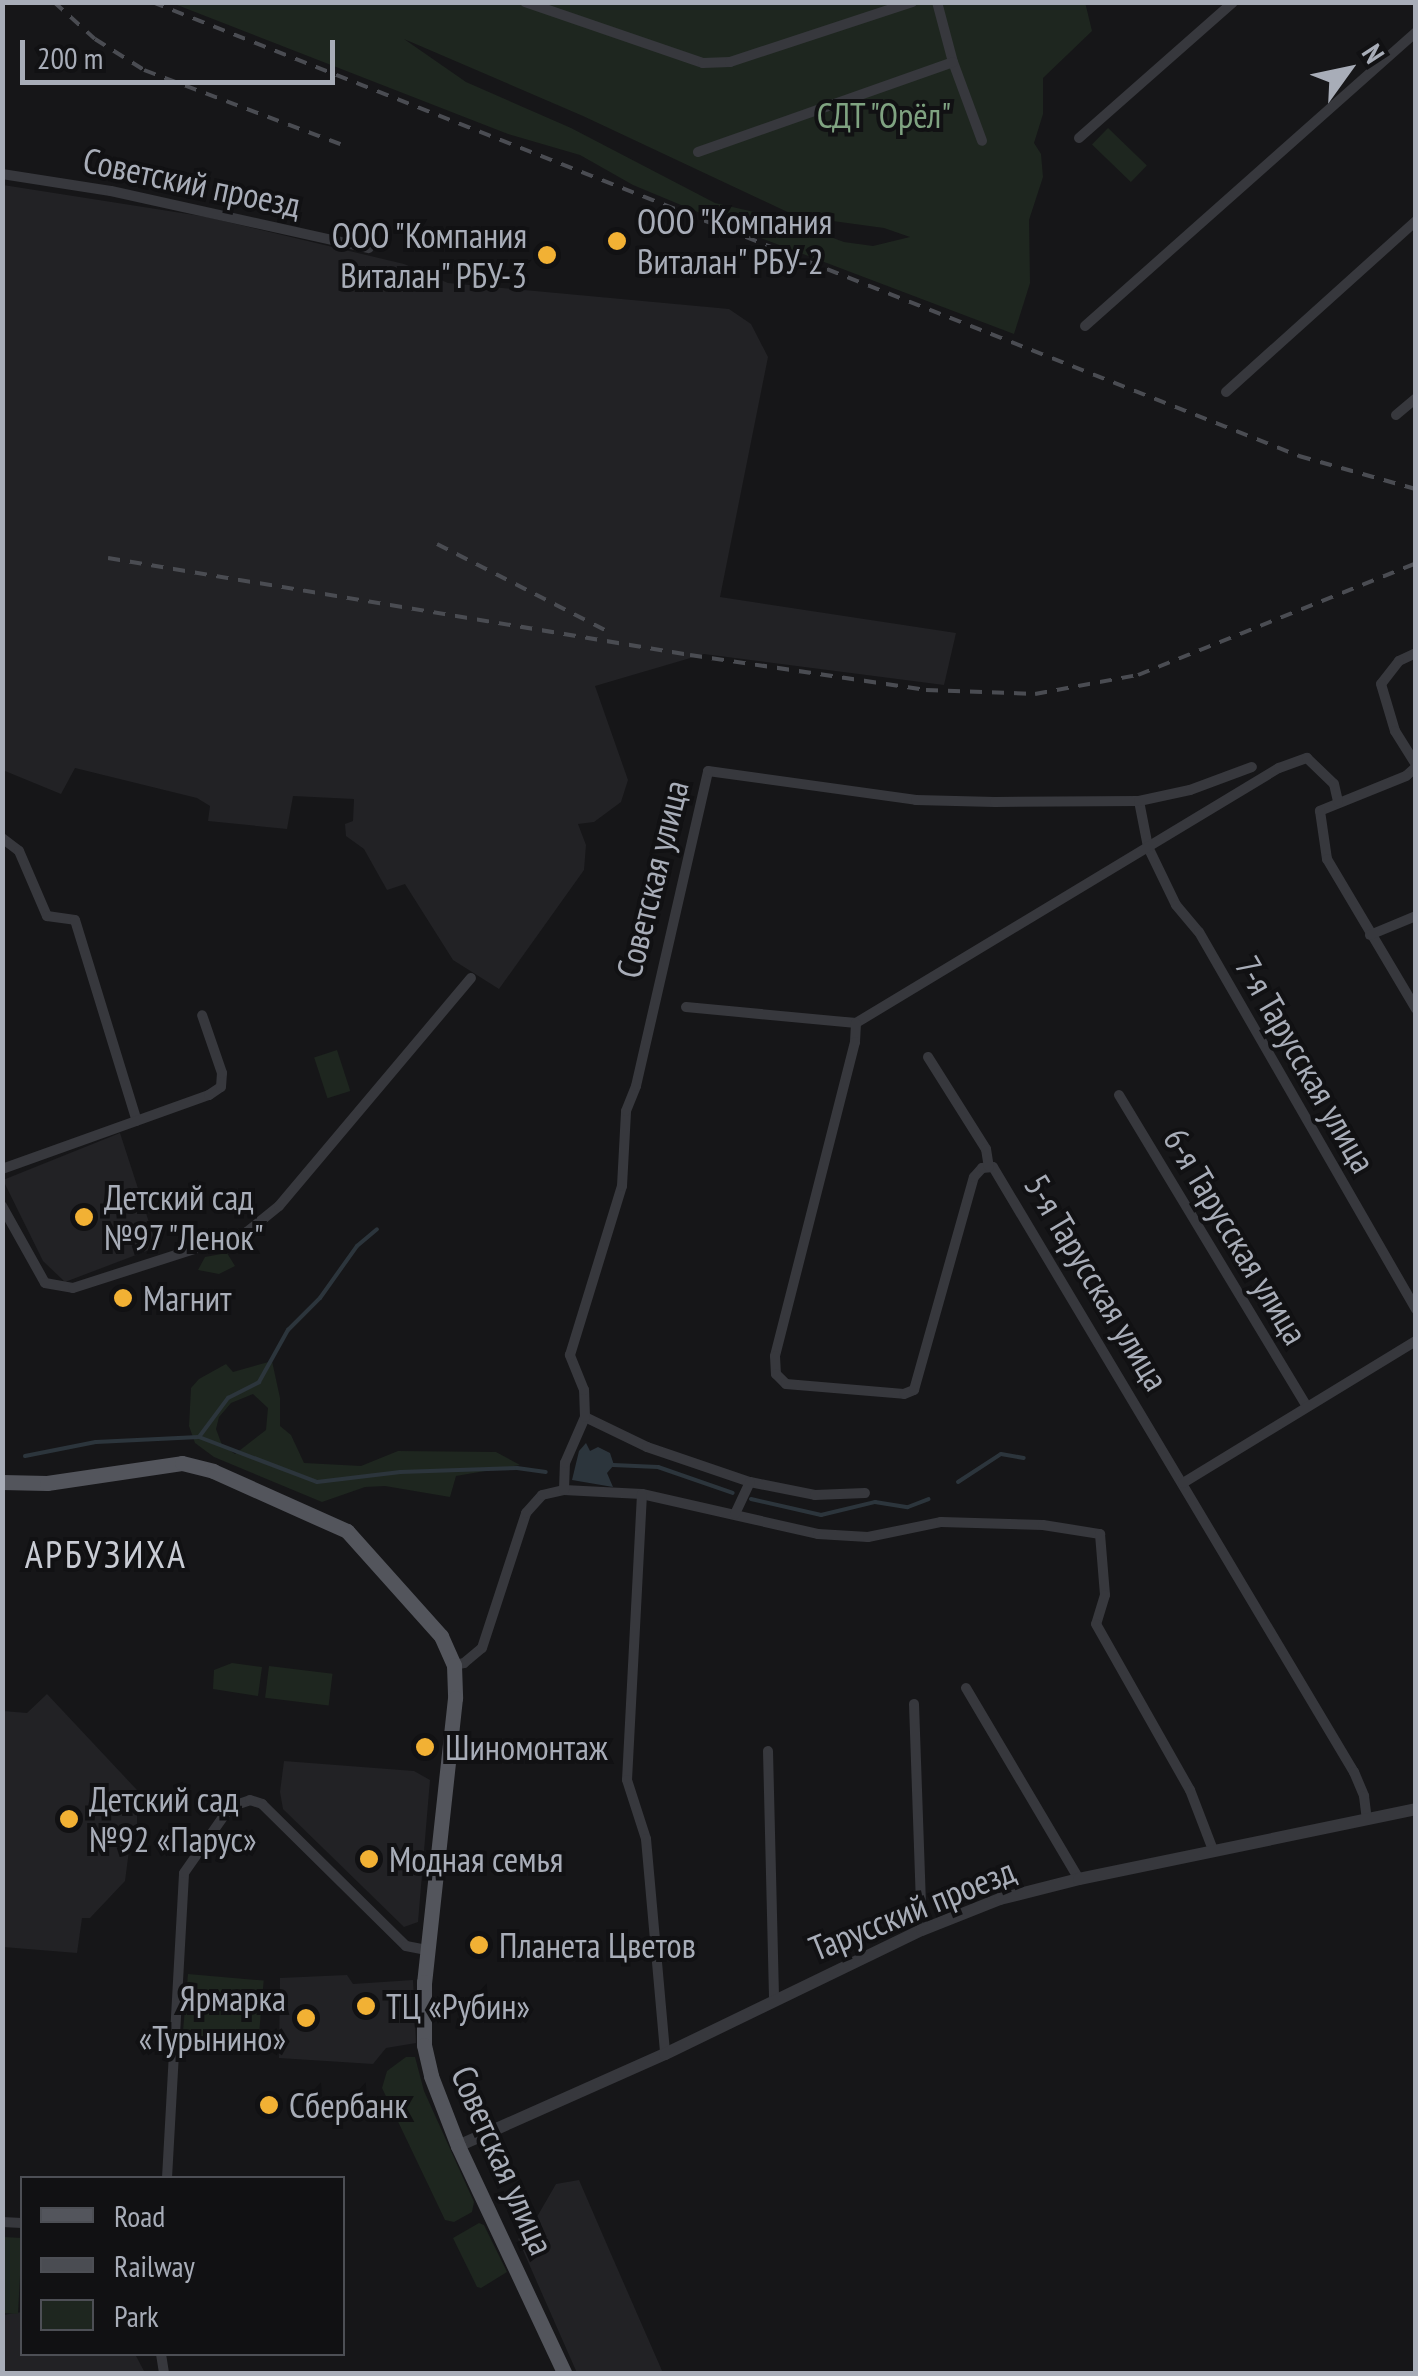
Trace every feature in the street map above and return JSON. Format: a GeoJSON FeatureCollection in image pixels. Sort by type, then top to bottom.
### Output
{"type":"FeatureCollection","features":[{"type":"Feature","properties":{"kind":"main road"},"geometry":{"type":"LineString","coordinates":[[2,1482],[47,1483],[182,1462],[264,1491],[319,1515],[358,1540],[441,1636],[454,1664]]}},
{"type":"Feature","properties":{"kind":"main road","name":"Советская улица"},"geometry":{"type":"LineString","coordinates":[[454,1664],[455,1698],[427,1950],[424,2046],[430,2076],[458,2146],[565,2374]]}},
{"type":"Feature","properties":{"kind":"street"},"geometry":{"type":"LineString","coordinates":[[525,2],[703,63],[730,62],[912,2]]}},
{"type":"Feature","properties":{"kind":"street"},"geometry":{"type":"LineString","coordinates":[[937,2],[952,62],[982,141]]}},
{"type":"Feature","properties":{"kind":"street"},"geometry":{"type":"LineString","coordinates":[[1079,138],[1234,2]]}},
{"type":"Feature","properties":{"kind":"street"},"geometry":{"type":"LineString","coordinates":[[1084,326],[1416,32]]}},
{"type":"Feature","properties":{"kind":"street"},"geometry":{"type":"LineString","coordinates":[[698,152],[952,62]]}},
{"type":"Feature","properties":{"kind":"street","name":"Советский проезд"},"geometry":{"type":"LineString","coordinates":[[2,174],[111,192],[369,248]]}},
{"type":"Feature","properties":{"kind":"street"},"geometry":{"type":"LineString","coordinates":[[1226,392],[1416,221]]}},
{"type":"Feature","properties":{"kind":"street"},"geometry":{"type":"LineString","coordinates":[[1396,415],[1416,398]]}},
{"type":"Feature","properties":{"kind":"street"},"geometry":{"type":"LineString","coordinates":[[1416,653],[1400,661],[1380,684],[1395,731],[1416,766],[1406,776],[1320,811],[1327,860],[1416,1008]]}},
{"type":"Feature","properties":{"kind":"street"},"geometry":{"type":"LineString","coordinates":[[686,1007],[856,1023],[1280,768],[1307,758],[1334,784],[1338,802]]}},
{"type":"Feature","properties":{"kind":"street","name":"Советская улица"},"geometry":{"type":"LineString","coordinates":[[585,1416],[584,1390],[570,1356],[622,1186],[626,1111],[636,1086],[708,771],[916,800],[1138,800],[1190,790],[1252,768]]}},
{"type":"Feature","properties":{"kind":"street","name":"7-я Тарусская улица"},"geometry":{"type":"LineString","coordinates":[[1138,800],[1148,848],[1176,905],[1209,948],[1416,1309]]}},
{"type":"Feature","properties":{"kind":"street"},"geometry":{"type":"LineString","coordinates":[[2,838],[20,851],[47,916],[75,920],[136,1121]]}},
{"type":"Feature","properties":{"kind":"street"},"geometry":{"type":"LineString","coordinates":[[1370,935],[1416,916]]}},
{"type":"Feature","properties":{"kind":"street"},"geometry":{"type":"LineString","coordinates":[[2,1206],[46,1283],[73,1288],[246,1232],[279,1206],[471,978]]}},
{"type":"Feature","properties":{"kind":"street"},"geometry":{"type":"LineString","coordinates":[[2,1169],[221,1087],[222,1073],[202,1015]]}},
{"type":"Feature","properties":{"kind":"street","name":"5-я Тарусская улица"},"geometry":{"type":"LineString","coordinates":[[856,1023],[856,1042],[774,1356],[776,1374],[786,1384],[904,1394],[914,1390],[974,1176],[989,1167],[1000,1172],[1354,1772],[1364,1796],[1367,1820]]}},
{"type":"Feature","properties":{"kind":"street"},"geometry":{"type":"LineString","coordinates":[[928,1057],[986,1150],[989,1167]]}},
{"type":"Feature","properties":{"kind":"street","name":"6-я Тарусская улица"},"geometry":{"type":"LineString","coordinates":[[1120,1095],[1306,1406]]}},
{"type":"Feature","properties":{"kind":"street"},"geometry":{"type":"LineString","coordinates":[[1184,1484],[1416,1341]]}},
{"type":"Feature","properties":{"kind":"street"},"geometry":{"type":"LineString","coordinates":[[564,1490],[566,1463],[585,1416],[647,1446],[750,1482],[815,1495],[865,1493]]}},
{"type":"Feature","properties":{"kind":"street"},"geometry":{"type":"LineString","coordinates":[[735,1514],[750,1482]]}},
{"type":"Feature","properties":{"kind":"street"},"geometry":{"type":"LineString","coordinates":[[454,1664],[464,1663],[482,1648],[526,1513],[542,1495],[564,1490],[642,1494],[818,1534],[868,1537],[941,1522],[1043,1525],[1100,1534],[1105,1596],[1096,1624],[1190,1790],[1213,1850]]}},
{"type":"Feature","properties":{"kind":"street"},"geometry":{"type":"LineString","coordinates":[[642,1494],[627,1780],[646,1839],[665,2054]]}},
{"type":"Feature","properties":{"kind":"street"},"geometry":{"type":"LineString","coordinates":[[966,1688],[1079,1879]]}},
{"type":"Feature","properties":{"kind":"street"},"geometry":{"type":"LineString","coordinates":[[914,1704],[922,1930]]}},
{"type":"Feature","properties":{"kind":"street"},"geometry":{"type":"LineString","coordinates":[[768,1751],[774,1999]]}},
{"type":"Feature","properties":{"kind":"street"},"geometry":{"type":"LineString","coordinates":[[167,2176],[184,1873],[230,1807],[250,1800],[262,1804],[406,1946],[427,1950]]}},
{"type":"Feature","properties":{"kind":"street","name":"Тарусский проезд"},"geometry":{"type":"LineString","coordinates":[[458,2146],[665,2054],[922,1930],[1000,1899],[1416,1809]]}},
{"type":"Feature","properties":{"kind":"shaded area"},"geometry":{"type":"Polygon","coordinates":[[[3,185],[207,217],[404,264],[448,283],[729,309],[751,324],[768,357],[720,597],[956,633],[944,685],[704,654],[595,686],[628,780],[621,802],[594,822],[578,824],[586,845],[584,870],[499,989],[453,960],[405,884],[387,890],[364,849],[346,836],[345,824],[353,821],[354,799],[293,796],[287,829],[208,821],[210,806],[197,798],[75,768],[61,794],[5,771],[3,776],[3,185]]]}},
{"type":"Feature","properties":{"kind":"shaded area","name":"Детский сад №97 \"Ленок\""},"geometry":{"type":"Polygon","coordinates":[[[120,1133],[157,1247],[65,1282],[43,1261],[3,1180],[120,1133]]]}},
{"type":"Feature","properties":{"kind":"shaded area"},"geometry":{"type":"Polygon","coordinates":[[[586,1443],[590,1451],[598,1447],[610,1453],[614,1465],[607,1473],[613,1487],[572,1480],[579,1451],[586,1443]]]}},
{"type":"Feature","properties":{"kind":"shaded area","name":"Детский сад №92 «Парус»"},"geometry":{"type":"Polygon","coordinates":[[[47,1694],[137,1790],[137,1828],[131,1835],[125,1881],[90,1918],[82,1918],[77,1953],[3,1947],[3,1711],[27,1713],[47,1694]]]}},
{"type":"Feature","properties":{"kind":"shaded area"},"geometry":{"type":"Polygon","coordinates":[[[284,1761],[414,1771],[430,1780],[418,1922],[404,1927],[283,1809],[280,1792],[284,1761]]]}},
{"type":"Feature","properties":{"kind":"shaded area"},"geometry":{"type":"Polygon","coordinates":[[[347,1975],[353,1984],[413,1980],[416,2043],[386,2048],[373,2064],[279,2058],[280,1978],[347,1975]]]}},
{"type":"Feature","properties":{"kind":"shaded area"},"geometry":{"type":"Polygon","coordinates":[[[579,2180],[663,2373],[577,2373],[518,2239],[534,2222],[556,2184],[579,2180]]]}},
{"type":"Feature","properties":{"kind":"shaded area"},"geometry":{"type":"Polygon","coordinates":[[[20,2312],[20,2356],[136,2356],[145,2373],[3,2373],[3,2315],[20,2312]]]}},
{"type":"Feature","properties":{"kind":"green space","name":"СДТ \"Орёл\""},"geometry":{"type":"Polygon","coordinates":[[[1085,2],[1092,31],[1043,78],[1043,114],[1034,143],[1041,154],[1043,177],[1029,220],[1030,283],[1014,334],[753,235],[633,185],[580,155],[508,134],[172,3],[1085,2]],[[404,39],[466,82],[571,128],[715,203],[776,217],[844,242],[873,246],[910,237],[884,228],[796,216],[583,116],[404,39]]]}},
{"type":"Feature","properties":{"kind":"green space"},"geometry":{"type":"Polygon","coordinates":[[[1108,128],[1147,166],[1131,182],[1092,145],[1108,128]]]}},
{"type":"Feature","properties":{"kind":"green space"},"geometry":{"type":"Polygon","coordinates":[[[337,1050],[350,1091],[327,1098],[314,1057],[337,1050]]]}},
{"type":"Feature","properties":{"kind":"green space"},"geometry":{"type":"Polygon","coordinates":[[[227,1253],[235,1266],[219,1274],[198,1270],[205,1257],[227,1253]]]}},
{"type":"Feature","properties":{"kind":"green space"},"geometry":{"type":"Polygon","coordinates":[[[272,1361],[280,1398],[280,1426],[291,1435],[304,1463],[361,1466],[398,1451],[496,1452],[520,1465],[456,1476],[450,1497],[385,1486],[365,1487],[322,1502],[214,1457],[195,1443],[189,1426],[191,1388],[226,1364],[233,1372],[272,1361]],[[253,1394],[231,1403],[219,1417],[216,1429],[222,1445],[235,1454],[266,1430],[268,1408],[253,1394]]]}},
{"type":"Feature","properties":{"kind":"green space"},"geometry":{"type":"Polygon","coordinates":[[[232,1663],[262,1667],[258,1696],[213,1689],[214,1670],[232,1663]]]}},
{"type":"Feature","properties":{"kind":"green space"},"geometry":{"type":"Polygon","coordinates":[[[269,1666],[333,1674],[329,1706],[265,1698],[269,1666]]]}},
{"type":"Feature","properties":{"kind":"green space"},"geometry":{"type":"Polygon","coordinates":[[[188,1974],[264,1981],[257,2055],[181,2049],[188,1974]]]}},
{"type":"Feature","properties":{"kind":"green space"},"geometry":{"type":"Polygon","coordinates":[[[406,2057],[415,2057],[424,2091],[474,2202],[472,2212],[454,2222],[445,2220],[382,2088],[387,2071],[406,2057]]]}},
{"type":"Feature","properties":{"kind":"green space"},"geometry":{"type":"Polygon","coordinates":[[[479,2223],[484,2225],[507,2272],[481,2288],[477,2287],[453,2238],[479,2223]]]}},
{"type":"Feature","properties":{"kind":"green space"},"geometry":{"type":"Polygon","coordinates":[[[3,2237],[20,2238],[18,2314],[2,2313],[3,2237]]]}},
{"type":"Feature","properties":{"kind":"waterway"},"geometry":{"type":"LineString","coordinates":[[199,1437],[228,1398],[259,1382],[288,1330],[320,1298],[357,1246],[377,1229]]}},
{"type":"Feature","properties":{"kind":"waterway"},"geometry":{"type":"LineString","coordinates":[[25,1456],[96,1442],[199,1437],[317,1482],[400,1472],[517,1468],[546,1472]]}},
{"type":"Feature","properties":{"kind":"waterway"},"geometry":{"type":"LineString","coordinates":[[958,1482],[1001,1454],[1024,1458]]}},
{"type":"Feature","properties":{"kind":"waterway"},"geometry":{"type":"LineString","coordinates":[[613,1465],[658,1467],[733,1493]]}},
{"type":"Feature","properties":{"kind":"waterway"},"geometry":{"type":"LineString","coordinates":[[751,1499],[821,1515],[875,1502],[908,1507],[929,1499]]}},
{"type":"Feature","properties":{"kind":"railway"},"geometry":{"type":"LineString","coordinates":[[54,2],[95,39],[144,70],[340,144]]}},
{"type":"Feature","properties":{"kind":"railway"},"geometry":{"type":"LineString","coordinates":[[152,2],[1299,456],[1416,489]]}},
{"type":"Feature","properties":{"kind":"railway"},"geometry":{"type":"LineString","coordinates":[[437,544],[609,632]]}},
{"type":"Feature","properties":{"kind":"railway"},"geometry":{"type":"LineString","coordinates":[[108,558],[690,655],[926,690],[1035,694],[1138,675],[1416,563]]}},
{"type":"Feature","properties":{"kind":"place","name":"ООО \"Компания Виталан\" РБУ-2"},"geometry":{"type":"Point","coordinates":[617,241]}},
{"type":"Feature","properties":{"kind":"place","name":"ООО \"Компания Виталан\" РБУ-3"},"geometry":{"type":"Point","coordinates":[547,255]}},
{"type":"Feature","properties":{"kind":"place","name":"Детский сад №97 \"Ленок\""},"geometry":{"type":"Point","coordinates":[84,1217]}},
{"type":"Feature","properties":{"kind":"place","name":"Магнит"},"geometry":{"type":"Point","coordinates":[123,1298]}},
{"type":"Feature","properties":{"kind":"place","name":"Шиномонтаж"},"geometry":{"type":"Point","coordinates":[425,1747]}},
{"type":"Feature","properties":{"kind":"place","name":"Детский сад №92 «Парус»"},"geometry":{"type":"Point","coordinates":[69,1819]}},
{"type":"Feature","properties":{"kind":"place","name":"Модная семья"},"geometry":{"type":"Point","coordinates":[369,1859]}},
{"type":"Feature","properties":{"kind":"place","name":"Планета Цветов"},"geometry":{"type":"Point","coordinates":[479,1945]}},
{"type":"Feature","properties":{"kind":"place","name":"ТЦ «Рубин»"},"geometry":{"type":"Point","coordinates":[366,2006]}},
{"type":"Feature","properties":{"kind":"place","name":"Ярмарка «Турынино»"},"geometry":{"type":"Point","coordinates":[306,2018]}},
{"type":"Feature","properties":{"kind":"place","name":"Сбербанк"},"geometry":{"type":"Point","coordinates":[269,2105]}},
{"type":"Feature","properties":{"kind":"district","name":"АРБУЗИХА"},"geometry":{"type":"Point","coordinates":[106,1554]}}]}
